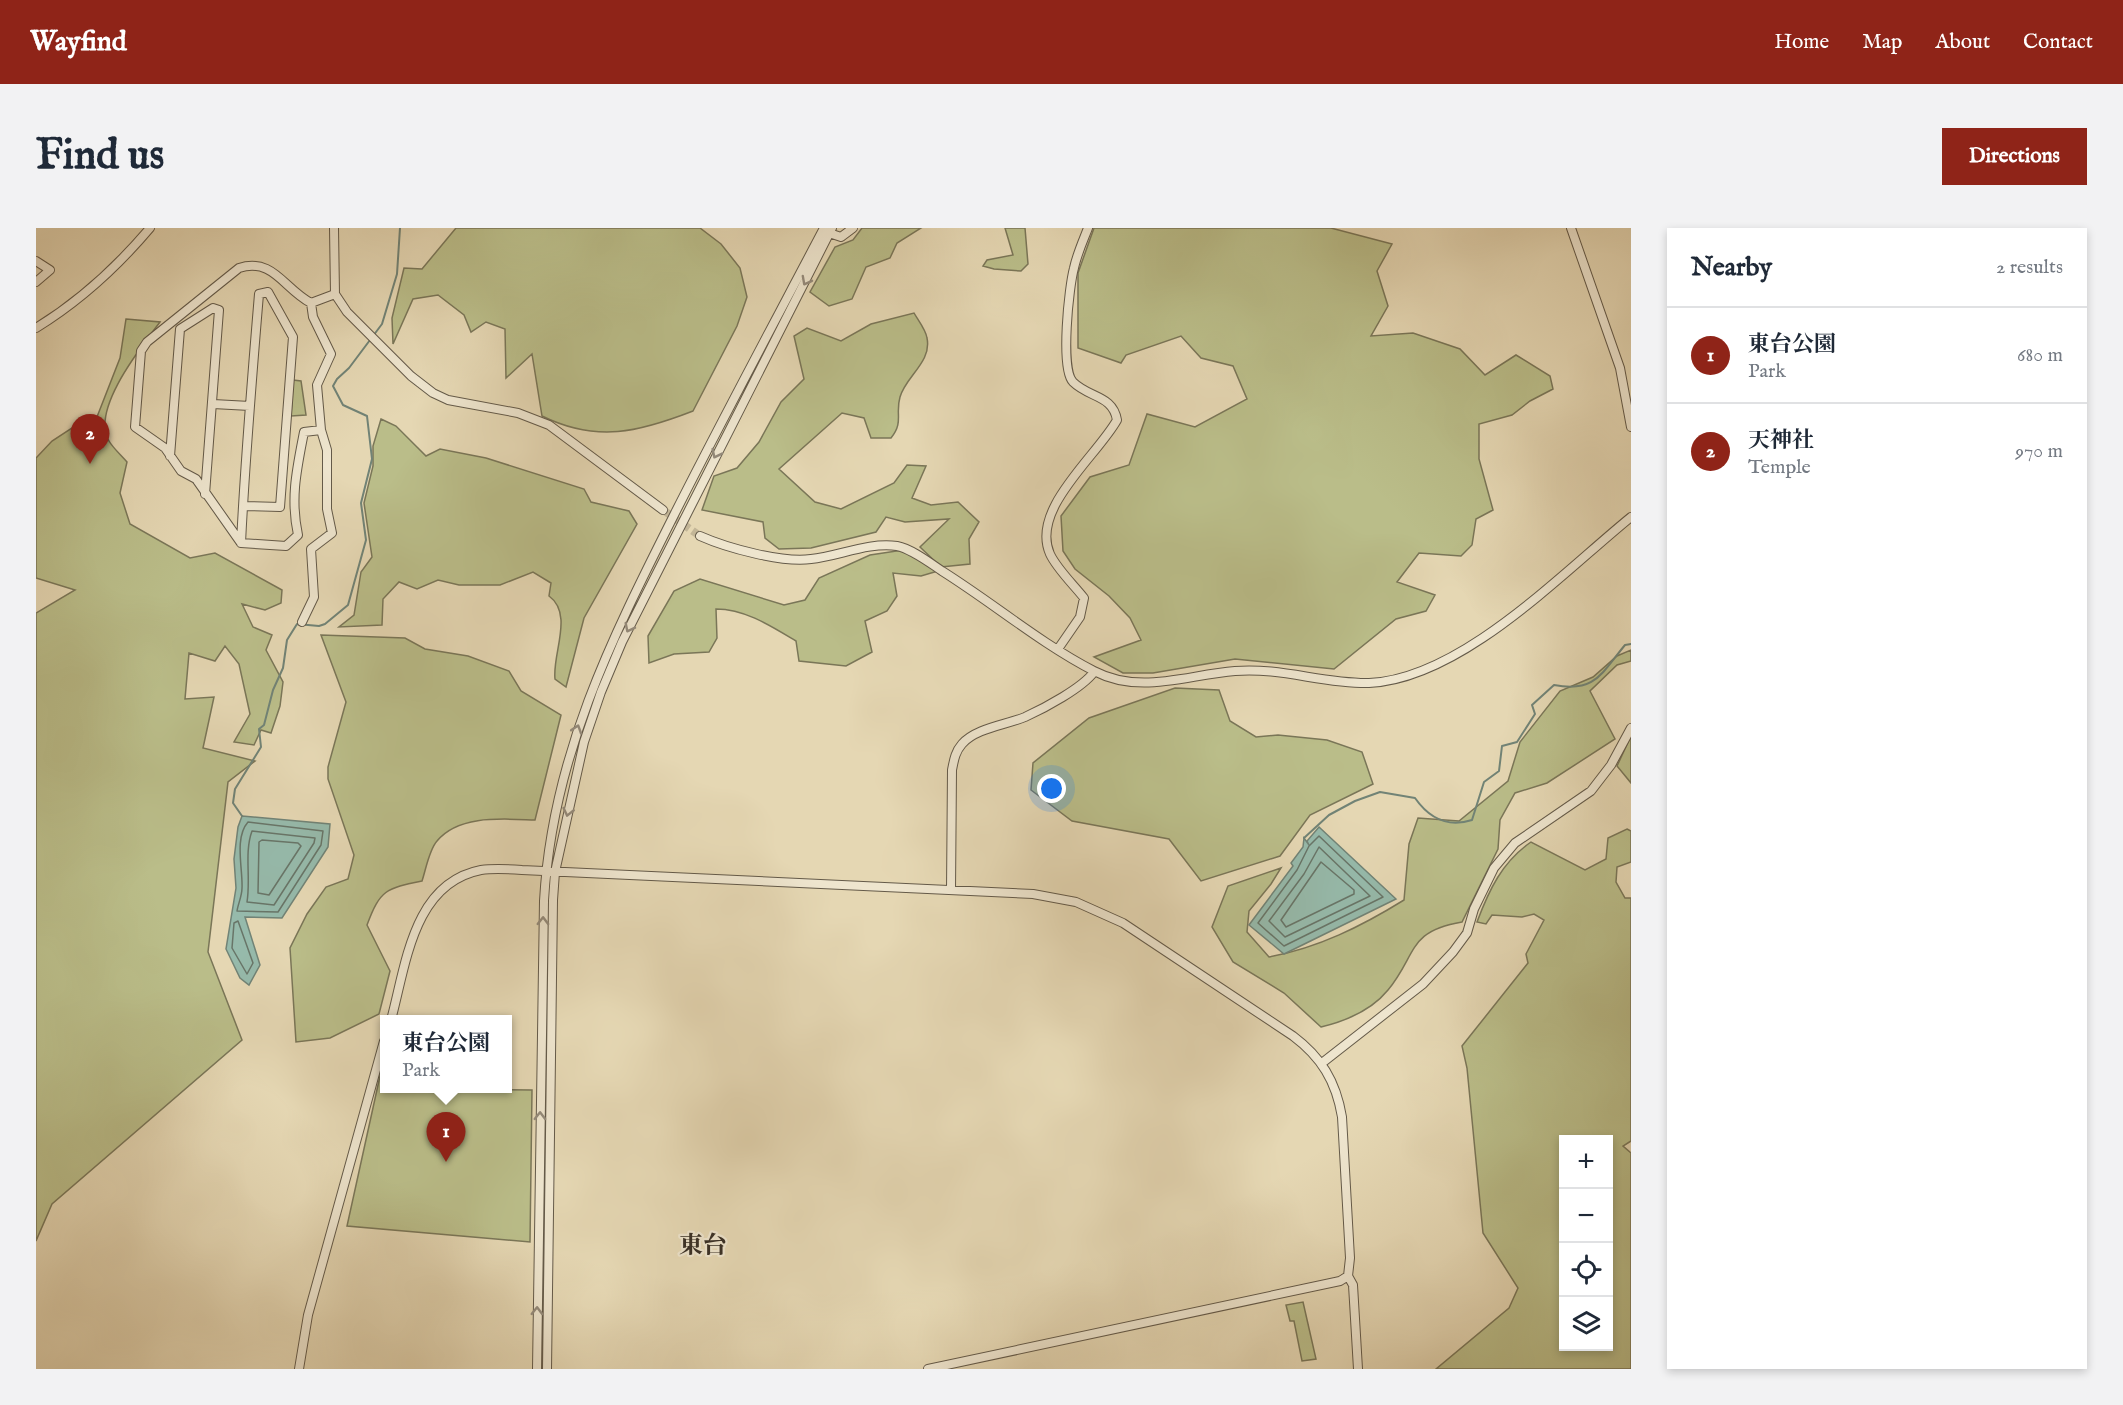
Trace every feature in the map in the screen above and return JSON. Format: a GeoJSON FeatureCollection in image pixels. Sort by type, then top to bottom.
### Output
{"type":"FeatureCollection","features":[{"type":"Feature","properties":{"kind":"street"},"geometry":{"type":"LineString","coordinates":[[36,328],[70,305],[110,272],[150,228]]}},
{"type":"Feature","properties":{"kind":"street"},"geometry":{"type":"LineString","coordinates":[[334,228],[335,294],[346,312],[411,376],[433,393],[448,400],[518,413],[549,425],[663,510]]}},
{"type":"Feature","properties":{"kind":"street"},"geometry":{"type":"LineString","coordinates":[[826,229],[840,237],[853,228]]}},
{"type":"Feature","properties":{"kind":"street"},"geometry":{"type":"LineString","coordinates":[[1058,649],[1080,617],[1084,598],[1050,554],[1045,530],[1054,508],[1117,420],[1115,409],[1105,399],[1073,382],[1066,365],[1073,269],[1088,228]]}},
{"type":"Feature","properties":{"kind":"street"},"geometry":{"type":"LineString","coordinates":[[1570,228],[1620,368],[1631,428]]}},
{"type":"Feature","properties":{"kind":"street"},"geometry":{"type":"LineString","coordinates":[[537,1369],[546,871],[561,792],[588,696],[669,525],[826,229]]}},
{"type":"Feature","properties":{"kind":"street"},"geometry":{"type":"LineString","coordinates":[[547,1369],[555,872],[591,719],[622,642],[826,229]]}},
{"type":"Feature","properties":{"kind":"street"},"geometry":{"type":"LineString","coordinates":[[36,261],[50,270],[36,282]]}},
{"type":"Feature","properties":{"kind":"street"},"geometry":{"type":"LineString","coordinates":[[302,622],[314,597],[311,549],[332,533],[327,509],[327,450],[321,430],[317,385],[331,354],[313,316],[311,303],[292,291],[276,273],[266,267],[253,264],[239,268],[144,346],[140,357],[135,427],[165,448],[181,471],[196,479],[241,543],[286,546],[297,537],[293,481],[304,432],[321,430]]}},
{"type":"Feature","properties":{"kind":"street"},"geometry":{"type":"LineString","coordinates":[[241,543],[243,506],[250,406],[259,294],[268,292],[293,337],[280,507],[243,506]]}},
{"type":"Feature","properties":{"kind":"street"},"geometry":{"type":"LineString","coordinates":[[311,303],[335,294]]}},
{"type":"Feature","properties":{"kind":"street"},"geometry":{"type":"LineString","coordinates":[[170,456],[180,329],[213,308],[219,310],[205,494]]}},
{"type":"Feature","properties":{"kind":"street"},"geometry":{"type":"LineString","coordinates":[[213,404],[250,406]]}},
{"type":"Feature","properties":{"kind":"street"},"geometry":{"type":"LineString","coordinates":[[700,536],[785,560],[812,559],[845,550],[898,546],[954,579],[1094,672],[1123,683],[1141,685],[1234,671],[1261,670],[1346,682],[1392,681],[1411,675],[1493,632],[1631,517]]}},
{"type":"Feature","properties":{"kind":"street"},"geometry":{"type":"LineString","coordinates":[[951,890],[952,770],[955,755],[963,743],[980,733],[1027,716],[1087,681],[1094,672]]}},
{"type":"Feature","properties":{"kind":"street"},"geometry":{"type":"LineString","coordinates":[[1322,1063],[1422,984],[1454,952],[1467,933],[1474,909],[1494,868],[1515,843],[1591,791],[1611,765],[1631,728]]}},
{"type":"Feature","properties":{"kind":"street"},"geometry":{"type":"LineString","coordinates":[[392,1015],[420,918],[436,894],[457,879],[481,870],[951,890],[1060,898],[1106,914],[1293,1036],[1322,1063],[1333,1083],[1342,1117],[1350,1258],[1348,1276],[1353,1285],[1358,1369]]}},
{"type":"Feature","properties":{"kind":"street"},"geometry":{"type":"LineString","coordinates":[[299,1369],[308,1315],[380,1055]]}},
{"type":"Feature","properties":{"kind":"street"},"geometry":{"type":"LineString","coordinates":[[928,1369],[1340,1281],[1348,1276]]}},
{"type":"Feature","properties":{"kind":"green space"},"geometry":{"type":"Polygon","coordinates":[[[456,228],[700,228],[721,244],[740,268],[747,297],[737,326],[693,411],[654,424],[618,432],[581,430],[542,416],[532,354],[506,378],[505,329],[486,322],[471,332],[464,315],[438,295],[413,299],[393,344],[392,318],[404,268],[422,269],[456,228]]]}},
{"type":"Feature","properties":{"kind":"green space"},"geometry":{"type":"Polygon","coordinates":[[[862,228],[921,228],[897,243],[890,258],[866,267],[852,299],[829,306],[810,292],[835,247],[853,240],[862,228]]]}},
{"type":"Feature","properties":{"kind":"green space"},"geometry":{"type":"Polygon","coordinates":[[[1005,228],[1025,228],[1028,264],[1021,271],[983,266],[987,260],[1013,255],[1005,228]]]}},
{"type":"Feature","properties":{"kind":"green space"},"geometry":{"type":"Polygon","coordinates":[[[1094,228],[1331,228],[1392,244],[1377,271],[1388,306],[1371,336],[1413,333],[1460,349],[1485,375],[1516,355],[1550,376],[1553,389],[1530,401],[1512,415],[1479,424],[1479,459],[1493,510],[1476,519],[1472,545],[1461,556],[1419,553],[1397,582],[1435,595],[1426,611],[1396,619],[1334,669],[1235,659],[1153,673],[1123,673],[1094,657],[1141,640],[1130,618],[1109,596],[1075,569],[1063,551],[1061,516],[1090,477],[1129,465],[1147,414],[1195,427],[1247,399],[1233,366],[1201,358],[1181,336],[1126,355],[1121,363],[1078,348],[1078,273],[1094,228]]]}},
{"type":"Feature","properties":{"kind":"green space"},"geometry":{"type":"Polygon","coordinates":[[[914,313],[925,332],[928,347],[922,362],[903,389],[898,408],[897,427],[891,438],[871,438],[864,418],[842,413],[779,469],[815,502],[841,509],[894,483],[907,465],[926,466],[912,498],[931,505],[958,502],[979,522],[969,539],[970,564],[941,567],[920,547],[949,519],[905,522],[886,517],[876,532],[811,548],[779,549],[765,538],[763,522],[702,510],[714,476],[737,468],[759,442],[781,402],[804,379],[794,336],[807,328],[841,341],[871,324],[914,313]]]}},
{"type":"Feature","properties":{"kind":"green space"},"geometry":{"type":"Polygon","coordinates":[[[126,319],[160,322],[131,362],[112,396],[106,413],[105,428],[109,441],[127,462],[120,493],[130,524],[190,558],[215,553],[282,590],[281,603],[265,610],[242,604],[253,627],[272,635],[266,650],[283,682],[280,706],[271,733],[261,730],[254,745],[234,742],[250,714],[239,664],[225,646],[215,661],[189,653],[185,699],[214,697],[203,748],[255,761],[228,782],[208,952],[242,1040],[52,1204],[36,1241],[36,613],[75,590],[36,578],[36,458],[52,441],[87,418],[95,422],[120,358],[126,319]]]}},
{"type":"Feature","properties":{"kind":"green space"},"geometry":{"type":"Polygon","coordinates":[[[293,380],[301,381],[306,415],[291,416],[293,380]]]}},
{"type":"Feature","properties":{"kind":"green space"},"geometry":{"type":"Polygon","coordinates":[[[381,419],[396,426],[426,456],[440,449],[486,458],[584,489],[591,502],[629,511],[637,524],[584,618],[566,687],[555,679],[561,624],[560,613],[549,596],[551,583],[533,572],[500,585],[459,585],[438,580],[417,589],[399,582],[383,599],[382,625],[339,627],[354,615],[361,572],[372,557],[364,503],[373,466],[373,446],[381,419]]]}},
{"type":"Feature","properties":{"kind":"green space"},"geometry":{"type":"Polygon","coordinates":[[[903,550],[938,571],[921,576],[893,573],[897,596],[887,611],[865,621],[872,652],[846,666],[799,661],[796,641],[747,615],[716,609],[717,638],[709,652],[674,654],[649,663],[648,636],[674,591],[700,579],[784,605],[805,600],[819,578],[870,555],[903,550]]]}},
{"type":"Feature","properties":{"kind":"green space"},"geometry":{"type":"Polygon","coordinates":[[[321,635],[405,638],[425,649],[468,656],[509,671],[521,691],[561,715],[535,820],[483,820],[457,826],[446,832],[434,845],[422,881],[386,892],[376,904],[367,925],[390,971],[379,1014],[330,1038],[296,1042],[290,948],[307,914],[326,887],[348,879],[354,855],[328,779],[328,767],[346,702],[321,635]]]}},
{"type":"Feature","properties":{"kind":"green space"},"geometry":{"type":"Polygon","coordinates":[[[1631,650],[1631,661],[1617,665],[1590,691],[1615,739],[1547,783],[1515,793],[1500,820],[1498,849],[1462,922],[1444,926],[1422,938],[1388,990],[1374,1004],[1340,1022],[1321,1027],[1284,993],[1233,962],[1212,927],[1228,886],[1281,868],[1249,911],[1247,932],[1269,957],[1322,942],[1388,910],[1404,900],[1409,844],[1418,818],[1459,821],[1508,781],[1520,742],[1560,691],[1593,677],[1617,656],[1631,650]]]}},
{"type":"Feature","properties":{"kind":"green space"},"geometry":{"type":"Polygon","coordinates":[[[1175,688],[1219,690],[1230,721],[1256,737],[1278,735],[1327,740],[1362,752],[1373,784],[1310,815],[1280,856],[1201,881],[1169,839],[1072,821],[1031,790],[1033,763],[1089,718],[1175,688]]]}},
{"type":"Feature","properties":{"kind":"green space"},"geometry":{"type":"Polygon","coordinates":[[[1631,736],[1631,783],[1617,766],[1631,736]]]}},
{"type":"Feature","properties":{"kind":"green space"},"geometry":{"type":"Polygon","coordinates":[[[1627,829],[1631,831],[1631,862],[1617,867],[1616,882],[1625,898],[1631,898],[1631,1141],[1623,1146],[1631,1153],[1631,1369],[1436,1369],[1509,1308],[1518,1288],[1483,1233],[1467,1068],[1462,1046],[1528,963],[1526,954],[1544,920],[1534,914],[1522,917],[1492,915],[1486,924],[1477,922],[1486,899],[1504,868],[1531,842],[1585,870],[1606,859],[1608,838],[1627,829]]]}},
{"type":"Feature","properties":{"kind":"green space"},"geometry":{"type":"Polygon","coordinates":[[[380,1076],[380,1093],[512,1093],[512,1090],[532,1090],[530,1242],[347,1226],[380,1076]]]}},
{"type":"Feature","properties":{"kind":"green space"},"geometry":{"type":"Polygon","coordinates":[[[1303,1302],[1316,1359],[1302,1361],[1294,1321],[1290,1321],[1286,1305],[1303,1302]]]}},
{"type":"Feature","properties":{"kind":"water"},"geometry":{"type":"Polygon","coordinates":[[[242,816],[330,824],[328,847],[282,918],[245,917],[260,965],[249,985],[240,978],[226,949],[236,888],[234,859],[238,827],[242,816]]]}},
{"type":"Feature","properties":{"kind":"water"},"geometry":{"type":"Polygon","coordinates":[[[1319,827],[1396,899],[1284,954],[1249,925],[1293,866],[1291,863],[1303,847],[1304,838],[1309,845],[1307,841],[1319,827]]]}},
{"type":"Feature","properties":{"kind":"waterway"},"geometry":{"type":"LineString","coordinates":[[242,816],[233,803],[235,789],[261,747],[259,729],[264,725],[273,690],[283,668],[287,640],[297,624],[319,626],[325,624],[348,605],[366,540],[361,503],[372,459],[367,416],[343,405],[333,386],[382,324],[397,274],[400,228]]}},
{"type":"Feature","properties":{"kind":"waterway"},"geometry":{"type":"LineString","coordinates":[[1304,838],[1329,815],[1355,801],[1380,792],[1415,798],[1426,811],[1439,820],[1455,823],[1472,820],[1484,782],[1499,771],[1502,746],[1517,742],[1535,714],[1532,705],[1554,685],[1568,687],[1588,684],[1603,673],[1625,645],[1631,644]]}},
{"type":"Feature","properties":{"kind":"tunnel"},"geometry":{"type":"LineString","coordinates":[[663,510],[700,536]]}},
{"type":"Feature","properties":{"kind":"place","name":"天神社"},"geometry":{"type":"Point","coordinates":[90,464]}},
{"type":"Feature","properties":{"kind":"place","name":"東台公園"},"geometry":{"type":"Point","coordinates":[446,1162]}},
{"type":"Feature","properties":{"kind":"district","name":"東台"},"geometry":{"type":"Point","coordinates":[703,1245]}}]}
